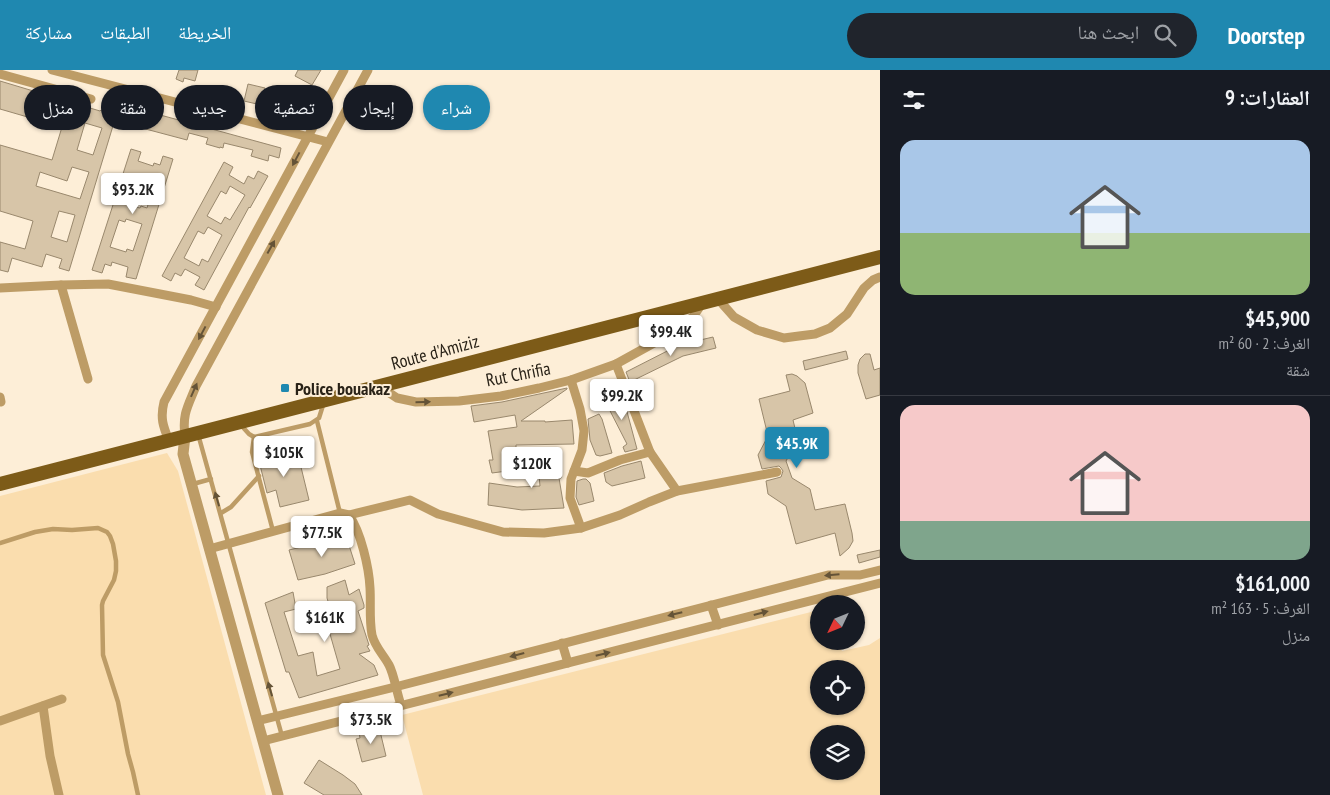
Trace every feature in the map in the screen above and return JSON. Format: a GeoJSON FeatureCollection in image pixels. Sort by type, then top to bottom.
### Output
{"type":"FeatureCollection","features":[{"type":"Feature","properties":{"kind":"main road","name":"Route d'Amiziz"},"geometry":{"type":"LineString","coordinates":[[0,484],[880,256]]}},
{"type":"Feature","properties":{"kind":"street"},"geometry":{"type":"LineString","coordinates":[[52,70],[328,142]]}},
{"type":"Feature","properties":{"kind":"street"},"geometry":{"type":"LineString","coordinates":[[278,795],[183,454],[169,441],[163,428],[161,414],[164,402],[344,70]]}},
{"type":"Feature","properties":{"kind":"street"},"geometry":{"type":"LineString","coordinates":[[183,454],[191,435],[183,423],[196,386],[368,70]]}},
{"type":"Feature","properties":{"kind":"street"},"geometry":{"type":"LineString","coordinates":[[0,74],[40,85]]}},
{"type":"Feature","properties":{"kind":"street"},"geometry":{"type":"LineString","coordinates":[[718,299],[734,317],[757,330],[784,338],[815,334],[830,328],[847,314],[864,288],[880,277]]}},
{"type":"Feature","properties":{"kind":"street"},"geometry":{"type":"LineString","coordinates":[[0,288],[108,284],[191,300],[216,307]]}},
{"type":"Feature","properties":{"kind":"street"},"geometry":{"type":"LineString","coordinates":[[61,285],[88,379]]}},
{"type":"Feature","properties":{"kind":"street","name":"Rut Chrifia"},"geometry":{"type":"LineString","coordinates":[[378,386],[397,398],[416,402],[433,402],[500,396],[571,380],[616,364],[663,338],[693,317],[702,302]]}},
{"type":"Feature","properties":{"kind":"street"},"geometry":{"type":"LineString","coordinates":[[616,364],[650,452],[677,492]]}},
{"type":"Feature","properties":{"kind":"street"},"geometry":{"type":"LineString","coordinates":[[571,380],[580,409],[584,431],[582,450],[570,479],[570,498],[581,528]]}},
{"type":"Feature","properties":{"kind":"street"},"geometry":{"type":"LineString","coordinates":[[574,471],[588,473],[620,460],[650,452]]}},
{"type":"Feature","properties":{"kind":"street"},"geometry":{"type":"LineString","coordinates":[[209,549],[273,531],[410,500],[438,514],[502,532],[544,533],[581,528],[620,516],[649,502],[677,492],[777,472]]}},
{"type":"Feature","properties":{"kind":"street"},"geometry":{"type":"LineString","coordinates":[[344,514],[355,523],[369,571],[372,634],[378,650],[390,666],[401,705]]}},
{"type":"Feature","properties":{"kind":"street"},"geometry":{"type":"LineString","coordinates":[[257,721],[828,575],[850,576],[880,570]]}},
{"type":"Feature","properties":{"kind":"street"},"geometry":{"type":"LineString","coordinates":[[868,573],[870,584]]}},
{"type":"Feature","properties":{"kind":"street"},"geometry":{"type":"LineString","coordinates":[[263,741],[718,625],[870,584],[880,583]]}},
{"type":"Feature","properties":{"kind":"street"},"geometry":{"type":"LineString","coordinates":[[711,605],[718,625]]}},
{"type":"Feature","properties":{"kind":"street"},"geometry":{"type":"LineString","coordinates":[[562,643],[568,663]]}},
{"type":"Feature","properties":{"kind":"street"},"geometry":{"type":"LineString","coordinates":[[0,721],[62,699]]}},
{"type":"Feature","properties":{"kind":"street"},"geometry":{"type":"LineString","coordinates":[[43,706],[50,756],[59,795]]}},
{"type":"Feature","properties":{"kind":"lane"},"geometry":{"type":"LineString","coordinates":[[239,422],[254,437],[310,424],[317,421],[321,416],[325,400]]}},
{"type":"Feature","properties":{"kind":"lane"},"geometry":{"type":"LineString","coordinates":[[317,421],[344,514]]}},
{"type":"Feature","properties":{"kind":"lane"},"geometry":{"type":"LineString","coordinates":[[191,435],[211,479],[282,736]]}},
{"type":"Feature","properties":{"kind":"lane"},"geometry":{"type":"LineString","coordinates":[[254,437],[252,452],[273,531]]}},
{"type":"Feature","properties":{"kind":"lane"},"geometry":{"type":"LineString","coordinates":[[221,513],[231,507],[258,476]]}},
{"type":"Feature","properties":{"kind":"lane"},"geometry":{"type":"LineString","coordinates":[[191,484],[211,479]]}},
{"type":"Feature","properties":{"kind":"lane"},"geometry":{"type":"LineString","coordinates":[[0,543],[35,532],[53,529],[98,528],[107,532],[110,536],[116,561],[116,571],[114,580],[102,605],[103,655],[118,702],[138,795]]}},
{"type":"Feature","properties":{"kind":"shaded area"},"geometry":{"type":"Polygon","coordinates":[[[167,453],[178,471],[266,795],[0,795],[0,496],[167,453]]]}},
{"type":"Feature","properties":{"kind":"shaded area"},"geometry":{"type":"Polygon","coordinates":[[[810,612],[810,650],[865,650],[865,646],[880,638],[880,795],[423,795],[402,715],[810,612]]]}},
{"type":"Feature","properties":{"kind":"building"},"geometry":{"type":"Polygon","coordinates":[[[179,70],[198,70],[195,81],[184,78],[183,82],[176,79],[179,70]]]}},
{"type":"Feature","properties":{"kind":"building"},"geometry":{"type":"Polygon","coordinates":[[[298,70],[321,70],[312,85],[295,76],[298,70]]]}},
{"type":"Feature","properties":{"kind":"building"},"geometry":{"type":"Polygon","coordinates":[[[0,81],[24,88],[24,116],[0,109],[0,81]]]}},
{"type":"Feature","properties":{"kind":"building"},"geometry":{"type":"Polygon","coordinates":[[[248,84],[255,86],[255,104],[245,101],[248,84]]]}},
{"type":"Feature","properties":{"kind":"building"},"geometry":{"type":"Polygon","coordinates":[[[91,108],[100,111],[101,128],[91,125],[91,108]]]}},
{"type":"Feature","properties":{"kind":"building"},"geometry":{"type":"Polygon","coordinates":[[[164,116],[174,119],[174,130],[215,130],[281,148],[279,158],[269,155],[268,161],[251,156],[253,150],[224,143],[223,148],[220,148],[206,144],[208,138],[189,133],[187,140],[149,130],[164,130],[164,116]]]}},
{"type":"Feature","properties":{"kind":"building"},"geometry":{"type":"Polygon","coordinates":[[[61,130],[83,130],[77,150],[93,155],[101,130],[112,130],[69,271],[59,268],[62,259],[46,254],[42,267],[12,258],[8,272],[0,270],[0,242],[25,249],[33,221],[0,211],[0,145],[52,160],[61,130]],[[72,167],[67,181],[40,172],[36,186],[80,199],[89,172],[72,167]],[[59,211],[51,237],[67,242],[75,215],[59,211]]]}},
{"type":"Feature","properties":{"kind":"building"},"geometry":{"type":"Polygon","coordinates":[[[131,149],[141,152],[138,161],[153,166],[154,163],[160,165],[163,156],[173,159],[136,279],[126,277],[128,267],[112,262],[111,266],[105,264],[102,273],[92,270],[131,149]],[[140,176],[139,179],[133,177],[124,204],[147,208],[155,181],[140,176]],[[126,219],[125,222],[119,220],[110,247],[126,252],[127,249],[133,251],[142,224],[126,219]]]}},
{"type":"Feature","properties":{"kind":"building"},"geometry":{"type":"Polygon","coordinates":[[[224,162],[233,167],[229,175],[244,184],[248,176],[254,179],[258,171],[268,176],[204,290],[195,285],[200,277],[185,269],[181,276],[175,273],[171,281],[162,276],[224,162]],[[230,186],[226,194],[221,191],[207,216],[221,224],[225,217],[230,220],[245,195],[230,186]],[[208,227],[204,234],[198,231],[184,258],[199,266],[202,259],[208,262],[222,235],[208,227]]]}},
{"type":"Feature","properties":{"kind":"building"},"geometry":{"type":"Polygon","coordinates":[[[713,337],[716,348],[683,356],[630,382],[626,372],[679,345],[713,337]]]}},
{"type":"Feature","properties":{"kind":"building"},"geometry":{"type":"Polygon","coordinates":[[[846,351],[848,359],[805,370],[803,361],[846,351]]]}},
{"type":"Feature","properties":{"kind":"building"},"geometry":{"type":"Polygon","coordinates":[[[865,354],[870,354],[874,370],[880,368],[880,395],[866,399],[858,373],[860,359],[865,354]]]}},
{"type":"Feature","properties":{"kind":"building"},"geometry":{"type":"Polygon","coordinates":[[[792,374],[805,383],[813,413],[793,420],[798,441],[786,461],[792,478],[810,489],[815,510],[845,504],[853,541],[849,548],[840,556],[835,533],[796,544],[786,506],[768,494],[766,481],[781,477],[783,471],[779,466],[762,469],[758,455],[768,436],[759,399],[790,391],[786,375],[792,374]]]}},
{"type":"Feature","properties":{"kind":"building"},"geometry":{"type":"Polygon","coordinates":[[[567,388],[521,421],[572,420],[574,444],[516,445],[516,451],[512,452],[515,470],[492,473],[489,460],[493,460],[488,431],[517,427],[515,415],[474,422],[471,406],[502,402],[567,388]]]}},
{"type":"Feature","properties":{"kind":"building"},"geometry":{"type":"Polygon","coordinates":[[[620,395],[626,408],[637,449],[625,452],[623,447],[627,444],[606,403],[607,399],[620,395]]]}},
{"type":"Feature","properties":{"kind":"building"},"geometry":{"type":"Polygon","coordinates":[[[599,414],[612,453],[600,456],[596,455],[590,440],[588,419],[599,414]]]}},
{"type":"Feature","properties":{"kind":"building"},"geometry":{"type":"Polygon","coordinates":[[[288,448],[292,465],[300,463],[309,500],[280,507],[276,490],[267,493],[260,465],[269,463],[266,453],[288,448]]]}},
{"type":"Feature","properties":{"kind":"building"},"geometry":{"type":"Polygon","coordinates":[[[537,454],[560,456],[561,478],[559,478],[564,508],[522,510],[488,505],[489,483],[517,487],[540,486],[537,454]]]}},
{"type":"Feature","properties":{"kind":"building"},"geometry":{"type":"Polygon","coordinates":[[[641,461],[645,478],[612,486],[606,482],[604,473],[641,461]]]}},
{"type":"Feature","properties":{"kind":"building"},"geometry":{"type":"Polygon","coordinates":[[[583,479],[590,483],[594,501],[579,505],[576,497],[577,481],[583,479]]]}},
{"type":"Feature","properties":{"kind":"building"},"geometry":{"type":"Polygon","coordinates":[[[346,536],[355,564],[325,574],[298,580],[289,550],[346,536]]]}},
{"type":"Feature","properties":{"kind":"building"},"geometry":{"type":"Polygon","coordinates":[[[880,550],[880,557],[859,563],[857,555],[880,550]]]}},
{"type":"Feature","properties":{"kind":"building"},"geometry":{"type":"Polygon","coordinates":[[[345,580],[349,595],[359,589],[364,605],[364,608],[358,611],[370,651],[359,654],[374,665],[378,675],[299,698],[289,672],[286,672],[265,603],[293,592],[296,609],[284,612],[298,656],[313,652],[317,676],[340,669],[326,620],[333,618],[327,598],[327,587],[345,580]]]}},
{"type":"Feature","properties":{"kind":"building"},"geometry":{"type":"Polygon","coordinates":[[[379,727],[386,756],[362,762],[356,739],[360,738],[359,732],[379,727]]]}},
{"type":"Feature","properties":{"kind":"building"},"geometry":{"type":"Polygon","coordinates":[[[319,760],[355,784],[362,795],[324,795],[304,783],[319,760]]]}},
{"type":"Feature","properties":{"kind":"place","name":"Police bouakaz"},"geometry":{"type":"Point","coordinates":[285,388]}}]}
